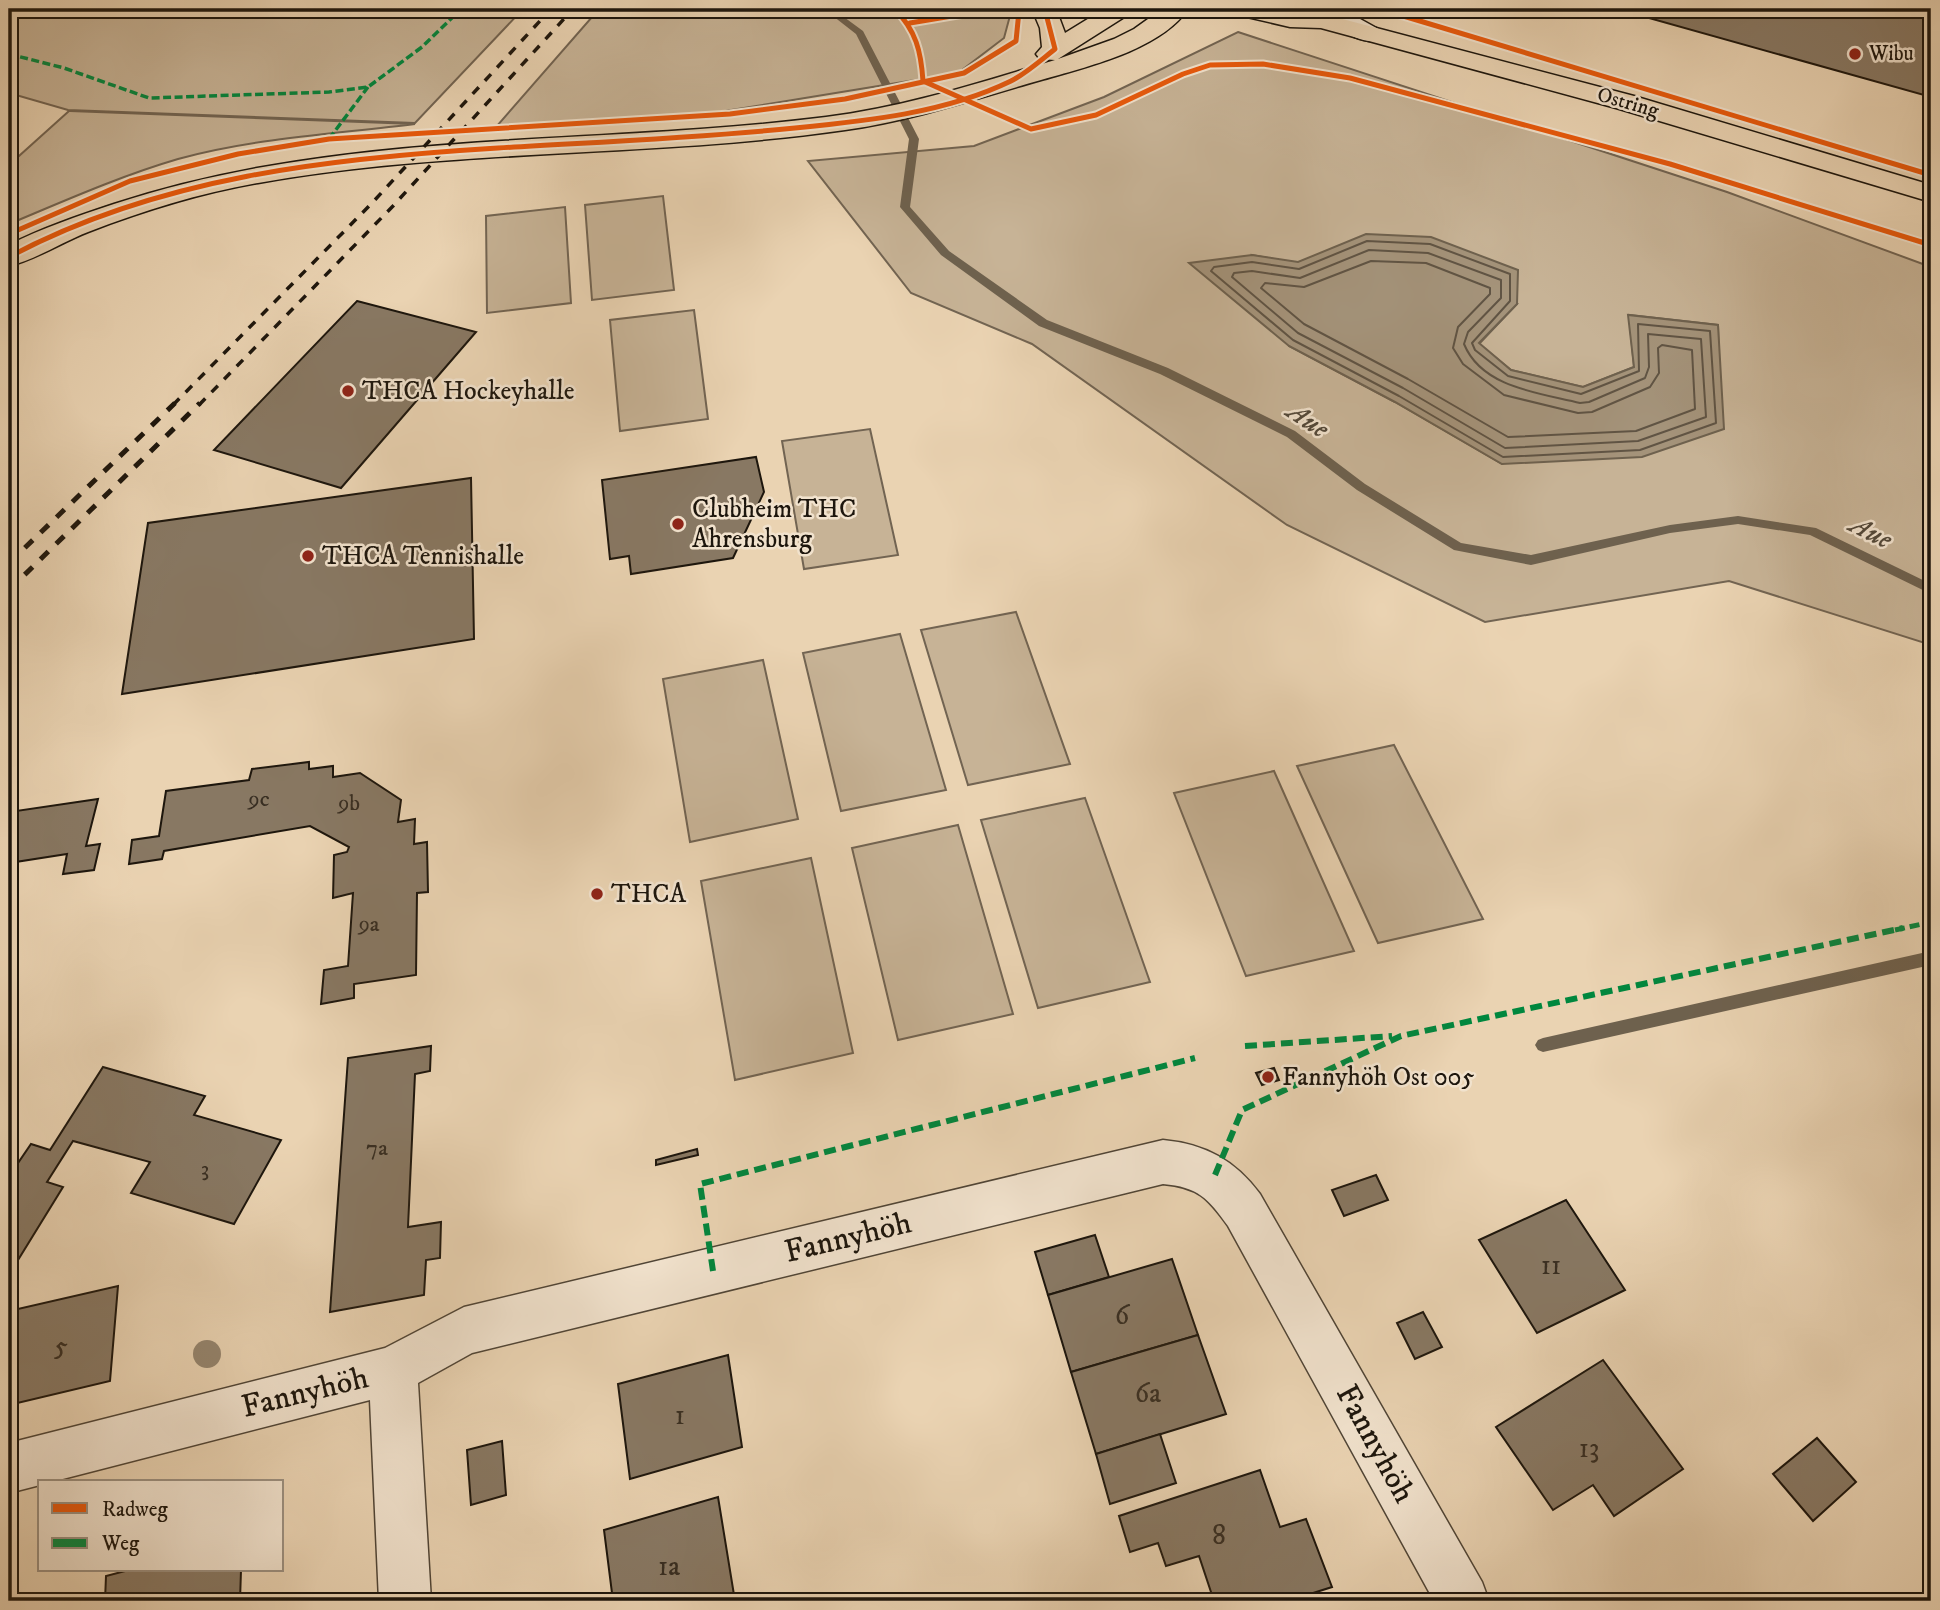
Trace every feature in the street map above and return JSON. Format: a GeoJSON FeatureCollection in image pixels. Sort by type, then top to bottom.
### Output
{"type":"FeatureCollection","features":[{"type":"Feature","properties":{"kind":"main road"},"geometry":{"type":"LineString","coordinates":[[1044,9],[1052,28],[1055,50]]}},
{"type":"Feature","properties":{"kind":"main road"},"geometry":{"type":"LineString","coordinates":[[1013,80],[1120,9]]}},
{"type":"Feature","properties":{"kind":"main road"},"geometry":{"type":"LineString","coordinates":[[9,257],[70,229],[145,202],[234,180],[329,163],[482,149],[789,129],[939,104],[1098,53],[1146,31],[1176,9]]}},
{"type":"Feature","properties":{"kind":"main road","name":"Ostring"},"geometry":{"type":"LineString","coordinates":[[1243,9],[1290,20],[1323,15]]}},
{"type":"Feature","properties":{"kind":"main road","name":"Ostring"},"geometry":{"type":"LineString","coordinates":[[1299,9],[1323,15],[1371,35],[1625,102],[1931,194]]}},
{"type":"Feature","properties":{"kind":"street","name":"Fannyhöh"},"geometry":{"type":"LineString","coordinates":[[9,1468],[393,1370],[464,1331],[1163,1162],[1189,1163],[1215,1175],[1231,1190],[1244,1210],[1463,1601]]}},
{"type":"Feature","properties":{"kind":"street"},"geometry":{"type":"LineString","coordinates":[[393,1370],[405,1601]]}},
{"type":"Feature","properties":{"kind":"shaded area"},"geometry":{"type":"Polygon","coordinates":[[[9,9],[523,9],[415,123],[68,110],[9,93],[9,9]]]}},
{"type":"Feature","properties":{"kind":"shaded area"},"geometry":{"type":"Polygon","coordinates":[[[599,9],[1007,9],[1011,12],[1004,38],[958,73],[719,112],[496,127],[599,9]]]}},
{"type":"Feature","properties":{"kind":"shaded area"},"geometry":{"type":"Polygon","coordinates":[[[1238,32],[1727,192],[1931,267],[1931,645],[1729,581],[1485,622],[1287,525],[1032,344],[911,293],[808,161],[974,146],[1104,97],[1238,32]],[[1252,255],[1289,346],[1395,402],[1502,464],[1719,366],[1718,325],[1629,315],[1634,367],[1583,387],[1511,370],[1479,344],[1517,304],[1252,255]]]}},
{"type":"Feature","properties":{"kind":"shaded area"},"geometry":{"type":"Polygon","coordinates":[[[69,111],[415,124],[266,141],[178,159],[92,189],[9,224],[9,165],[69,111]]]}},
{"type":"Feature","properties":{"kind":"shaded area"},"geometry":{"type":"Polygon","coordinates":[[[663,196],[674,290],[592,300],[585,205],[663,196]]]}},
{"type":"Feature","properties":{"kind":"shaded area"},"geometry":{"type":"Polygon","coordinates":[[[565,207],[571,303],[487,313],[486,216],[565,207]]]}},
{"type":"Feature","properties":{"kind":"shaded area"},"geometry":{"type":"Polygon","coordinates":[[[694,310],[708,419],[620,431],[610,320],[694,310]]]}},
{"type":"Feature","properties":{"kind":"shaded area"},"geometry":{"type":"Polygon","coordinates":[[[870,429],[898,555],[804,569],[782,441],[870,429]]]}},
{"type":"Feature","properties":{"kind":"shaded area"},"geometry":{"type":"Polygon","coordinates":[[[1016,612],[1070,764],[968,785],[921,630],[1016,612]]]}},
{"type":"Feature","properties":{"kind":"shaded area"},"geometry":{"type":"Polygon","coordinates":[[[900,634],[946,790],[841,811],[803,653],[900,634]]]}},
{"type":"Feature","properties":{"kind":"shaded area"},"geometry":{"type":"Polygon","coordinates":[[[763,660],[798,819],[690,842],[663,679],[763,660]]]}},
{"type":"Feature","properties":{"kind":"shaded area"},"geometry":{"type":"Polygon","coordinates":[[[1394,745],[1483,919],[1378,943],[1297,766],[1394,745]]]}},
{"type":"Feature","properties":{"kind":"shaded area"},"geometry":{"type":"Polygon","coordinates":[[[1274,771],[1354,951],[1246,976],[1174,793],[1274,771]]]}},
{"type":"Feature","properties":{"kind":"shaded area"},"geometry":{"type":"Polygon","coordinates":[[[1085,798],[1150,982],[1038,1008],[981,820],[1085,798]]]}},
{"type":"Feature","properties":{"kind":"shaded area"},"geometry":{"type":"Polygon","coordinates":[[[958,825],[1013,1014],[898,1040],[852,848],[958,825]]]}},
{"type":"Feature","properties":{"kind":"shaded area"},"geometry":{"type":"Polygon","coordinates":[[[811,858],[853,1053],[735,1080],[701,881],[811,858]]]}},
{"type":"Feature","properties":{"kind":"water"},"geometry":{"type":"Polygon","coordinates":[[[1366,234],[1431,237],[1518,270],[1517,304],[1479,343],[1511,370],[1583,387],[1634,367],[1628,315],[1718,325],[1724,429],[1642,457],[1502,464],[1395,402],[1289,346],[1189,263],[1252,255],[1298,262],[1366,234]]]}},
{"type":"Feature","properties":{"kind":"building","name":"Wibu"},"geometry":{"type":"Polygon","coordinates":[[[1931,9],[1931,97],[1624,11],[1931,9]]]}},
{"type":"Feature","properties":{"kind":"building","name":"THCA Hockeyhalle"},"geometry":{"type":"Polygon","coordinates":[[[357,301],[476,332],[341,488],[214,450],[357,301]]]}},
{"type":"Feature","properties":{"kind":"building","name":"Clubheim THC Ahrensburg"},"geometry":{"type":"Polygon","coordinates":[[[756,457],[764,492],[733,558],[631,574],[629,556],[610,559],[602,480],[756,457]]]}},
{"type":"Feature","properties":{"kind":"building","name":"THCA Tennishalle"},"geometry":{"type":"Polygon","coordinates":[[[471,478],[474,639],[122,694],[148,523],[471,478]]]}},
{"type":"Feature","properties":{"kind":"building"},"geometry":{"type":"Polygon","coordinates":[[[309,762],[309,769],[333,766],[333,777],[360,773],[401,800],[398,822],[415,819],[414,844],[427,842],[428,892],[417,893],[416,975],[354,984],[354,998],[321,1004],[324,970],[348,966],[353,893],[333,898],[334,855],[347,852],[349,847],[310,826],[164,851],[162,859],[129,864],[132,840],[159,836],[166,791],[249,780],[252,769],[309,762]]]}},
{"type":"Feature","properties":{"kind":"building"},"geometry":{"type":"Polygon","coordinates":[[[98,799],[86,846],[100,844],[94,870],[63,874],[67,854],[9,863],[9,812],[98,799]]]}},
{"type":"Feature","properties":{"kind":"building"},"geometry":{"type":"Polygon","coordinates":[[[431,1046],[430,1071],[415,1074],[408,1227],[441,1222],[440,1258],[426,1260],[424,1295],[330,1312],[348,1058],[431,1046]]]}},
{"type":"Feature","properties":{"kind":"building"},"geometry":{"type":"Polygon","coordinates":[[[103,1067],[205,1096],[194,1115],[281,1140],[234,1224],[131,1193],[150,1162],[73,1141],[47,1182],[63,1187],[18,1260],[9,1257],[9,1160],[18,1163],[31,1144],[50,1150],[103,1067]]]}},
{"type":"Feature","properties":{"kind":"building","name":"Fannyhöh Ost 005"},"geometry":{"type":"Polygon","coordinates":[[[1274,1068],[1279,1080],[1262,1085],[1256,1073],[1274,1068]]]}},
{"type":"Feature","properties":{"kind":"building"},"geometry":{"type":"Polygon","coordinates":[[[697,1149],[698,1155],[656,1165],[656,1160],[697,1149]]]}},
{"type":"Feature","properties":{"kind":"building"},"geometry":{"type":"Polygon","coordinates":[[[1376,1175],[1388,1200],[1344,1216],[1332,1190],[1376,1175]]]}},
{"type":"Feature","properties":{"kind":"building"},"geometry":{"type":"Polygon","coordinates":[[[1566,1200],[1625,1290],[1537,1333],[1479,1240],[1566,1200]]]}},
{"type":"Feature","properties":{"kind":"building"},"geometry":{"type":"Polygon","coordinates":[[[1095,1235],[1109,1277],[1048,1295],[1035,1252],[1095,1235]]]}},
{"type":"Feature","properties":{"kind":"building"},"geometry":{"type":"Polygon","coordinates":[[[1172,1259],[1198,1335],[1071,1372],[1048,1295],[1172,1259]]]}},
{"type":"Feature","properties":{"kind":"building"},"geometry":{"type":"Polygon","coordinates":[[[118,1286],[110,1381],[9,1405],[9,1311],[118,1286]]]}},
{"type":"Feature","properties":{"kind":"building"},"geometry":{"type":"Polygon","coordinates":[[[1423,1312],[1442,1347],[1415,1359],[1397,1323],[1423,1312]]]}},
{"type":"Feature","properties":{"kind":"building"},"geometry":{"type":"Polygon","coordinates":[[[1198,1335],[1226,1414],[1096,1454],[1071,1372],[1198,1335]]]}},
{"type":"Feature","properties":{"kind":"building"},"geometry":{"type":"Polygon","coordinates":[[[728,1355],[742,1447],[630,1479],[618,1384],[728,1355]]]}},
{"type":"Feature","properties":{"kind":"building"},"geometry":{"type":"Polygon","coordinates":[[[1603,1360],[1683,1469],[1614,1516],[1593,1485],[1553,1510],[1496,1427],[1603,1360]]]}},
{"type":"Feature","properties":{"kind":"building"},"geometry":{"type":"Polygon","coordinates":[[[1160,1434],[1176,1483],[1110,1504],[1096,1454],[1160,1434]]]}},
{"type":"Feature","properties":{"kind":"building"},"geometry":{"type":"Polygon","coordinates":[[[1817,1438],[1856,1482],[1813,1521],[1773,1474],[1817,1438]]]}},
{"type":"Feature","properties":{"kind":"building"},"geometry":{"type":"Polygon","coordinates":[[[502,1441],[506,1495],[471,1505],[467,1450],[502,1441]]]}},
{"type":"Feature","properties":{"kind":"building"},"geometry":{"type":"Polygon","coordinates":[[[1260,1470],[1280,1527],[1306,1519],[1332,1587],[1288,1601],[1214,1601],[1199,1556],[1166,1566],[1158,1543],[1130,1552],[1119,1516],[1260,1470]]]}},
{"type":"Feature","properties":{"kind":"building"},"geometry":{"type":"Polygon","coordinates":[[[718,1497],[735,1601],[613,1601],[604,1530],[718,1497]]]}},
{"type":"Feature","properties":{"kind":"building"},"geometry":{"type":"Polygon","coordinates":[[[121,1572],[241,1572],[240,1601],[105,1601],[106,1576],[121,1572]]]}},
{"type":"Feature","properties":{"kind":"waterway","name":"Aue"},"geometry":{"type":"LineString","coordinates":[[828,9],[860,33],[914,139],[905,207],[945,253],[1043,323],[1164,371],[1291,434],[1361,487],[1458,547],[1531,560],[1670,529],[1738,520],[1812,531],[1931,589]]}},
{"type":"Feature","properties":{"kind":"waterway"},"geometry":{"type":"LineString","coordinates":[[1543,1045],[1931,958]]}},
{"type":"Feature","properties":{"kind":"railway"},"geometry":{"type":"LineString","coordinates":[[174,404],[373,202],[551,9]]}},
{"type":"Feature","properties":{"kind":"railway"},"geometry":{"type":"LineString","coordinates":[[199,405],[393,206],[573,9]]}},
{"type":"Feature","properties":{"kind":"railway"},"geometry":{"type":"LineString","coordinates":[[9,590],[200,403]]}},
{"type":"Feature","properties":{"kind":"railway"},"geometry":{"type":"LineString","coordinates":[[9,563],[174,404]]}},
{"type":"Feature","properties":{"kind":"marked path"},"geometry":{"type":"LineString","coordinates":[[9,54],[64,68],[149,98],[329,92],[368,87],[422,47],[461,9]]}},
{"type":"Feature","properties":{"kind":"marked path"},"geometry":{"type":"LineString","coordinates":[[329,139],[368,87]]}},
{"type":"Feature","properties":{"kind":"marked path"},"geometry":{"type":"LineString","coordinates":[[1215,1175],[1242,1110],[1401,1036],[1931,922]]}},
{"type":"Feature","properties":{"kind":"marked path"},"geometry":{"type":"LineString","coordinates":[[1245,1046],[1392,1036]]}},
{"type":"Feature","properties":{"kind":"marked path"},"geometry":{"type":"LineString","coordinates":[[713,1271],[700,1184],[1195,1058]]}},
{"type":"Feature","properties":{"kind":"cycle path"},"geometry":{"type":"LineString","coordinates":[[895,9],[910,26],[918,42],[923,81],[1031,129],[1096,115],[1183,74],[1210,65],[1263,64],[1350,78],[1518,121],[1670,164],[1931,245]]}},
{"type":"Feature","properties":{"kind":"cycle path"},"geometry":{"type":"LineString","coordinates":[[910,23],[964,14],[1050,9]]}},
{"type":"Feature","properties":{"kind":"cycle path"},"geometry":{"type":"LineString","coordinates":[[1380,9],[1931,175]]}},
{"type":"Feature","properties":{"kind":"cycle path"},"geometry":{"type":"LineString","coordinates":[[9,257],[88,222],[167,195],[248,176],[413,154],[811,127],[881,118],[950,103],[1011,81],[1055,49],[1045,10]]}},
{"type":"Feature","properties":{"kind":"cycle path"},"geometry":{"type":"LineString","coordinates":[[9,234],[130,181],[238,154],[329,139],[730,114],[845,99],[964,73],[1016,41],[1019,11]]}},
{"type":"Feature","properties":{"kind":"place","name":"Wibu"},"geometry":{"type":"Point","coordinates":[1855,54]}},
{"type":"Feature","properties":{"kind":"place","name":"THCA Hockeyhalle"},"geometry":{"type":"Point","coordinates":[348,391]}},
{"type":"Feature","properties":{"kind":"place","name":"Clubheim THC Ahrensburg"},"geometry":{"type":"Point","coordinates":[678,524]}},
{"type":"Feature","properties":{"kind":"place","name":"THCA Tennishalle"},"geometry":{"type":"Point","coordinates":[308,556]}},
{"type":"Feature","properties":{"kind":"place","name":"THCA"},"geometry":{"type":"Point","coordinates":[597,894]}},
{"type":"Feature","properties":{"kind":"place","name":"Fannyhöh Ost 005"},"geometry":{"type":"Point","coordinates":[1268,1077]}}]}
